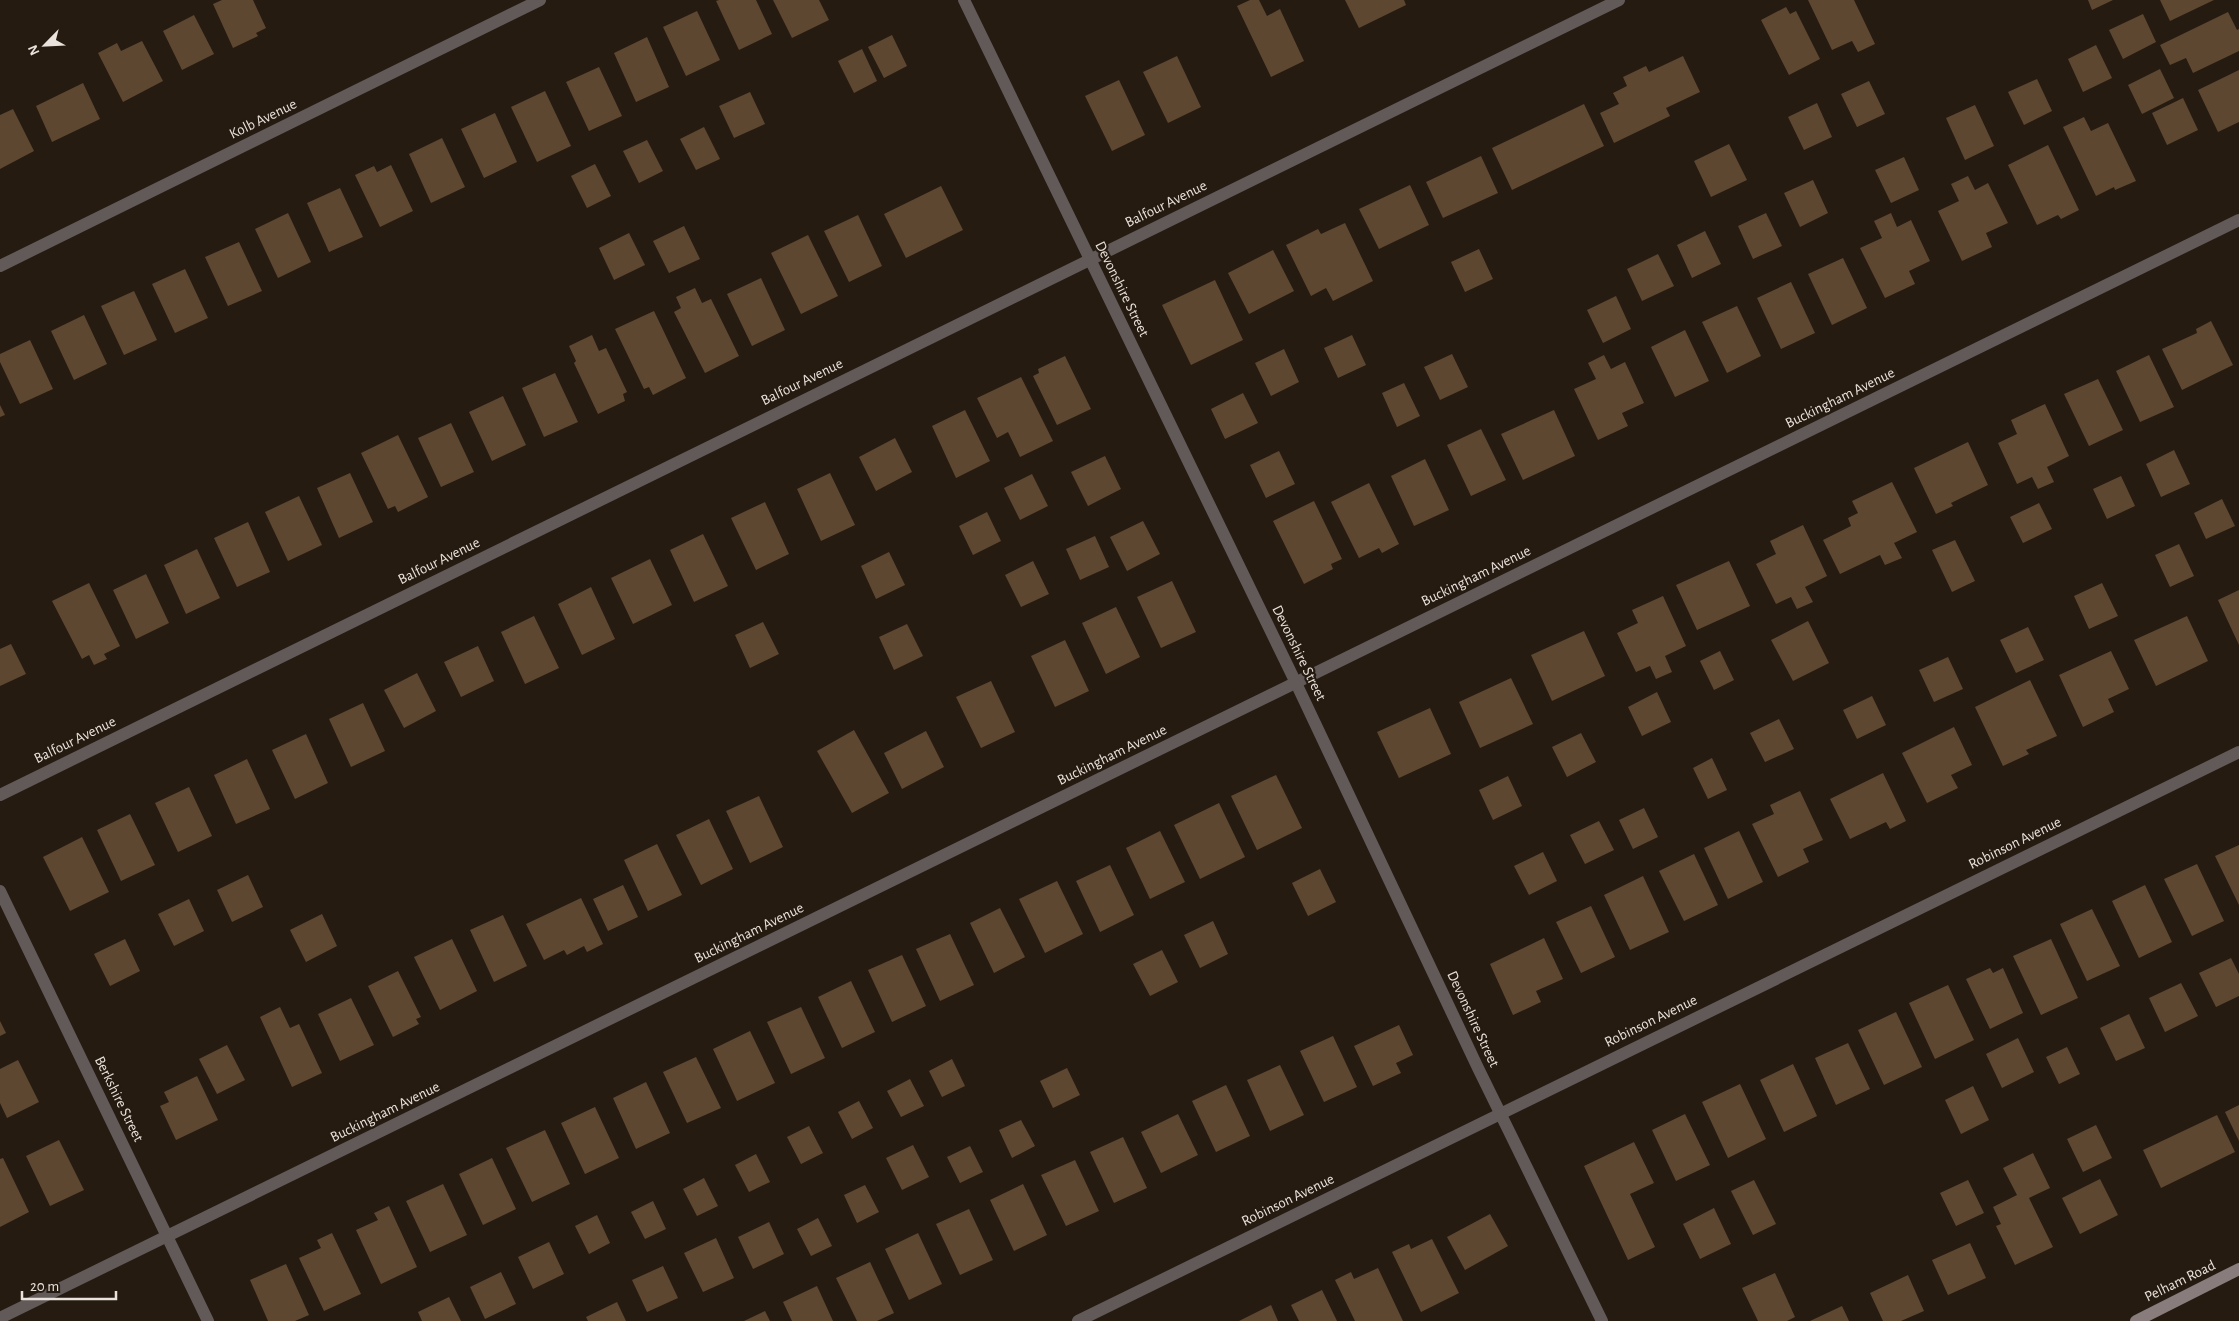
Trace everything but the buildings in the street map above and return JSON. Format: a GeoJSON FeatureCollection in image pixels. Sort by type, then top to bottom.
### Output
{"type":"FeatureCollection","features":[{"type":"Feature","properties":{"kind":"main road","name":"Pelham Road"},"geometry":{"type":"LineString","coordinates":[[2136,1321],[2239,1270]]}},
{"type":"Feature","properties":{"kind":"street","name":"Kolb Avenue"},"geometry":{"type":"LineString","coordinates":[[0,266],[540,0]]}},
{"type":"Feature","properties":{"kind":"street","name":"Devonshire Street"},"geometry":{"type":"LineString","coordinates":[[964,0],[1296,683],[1500,1113],[1602,1321]]}},
{"type":"Feature","properties":{"kind":"street","name":"Balfour Avenue"},"geometry":{"type":"LineString","coordinates":[[0,795],[1619,0]]}},
{"type":"Feature","properties":{"kind":"street","name":"Buckingham Avenue"},"geometry":{"type":"LineString","coordinates":[[0,1318],[2239,220]]}},
{"type":"Feature","properties":{"kind":"street","name":"Robinson Avenue"},"geometry":{"type":"LineString","coordinates":[[1078,1321],[2239,752]]}},
{"type":"Feature","properties":{"kind":"street","name":"Berkshire Street"},"geometry":{"type":"LineString","coordinates":[[0,891],[208,1321]]}}]}
